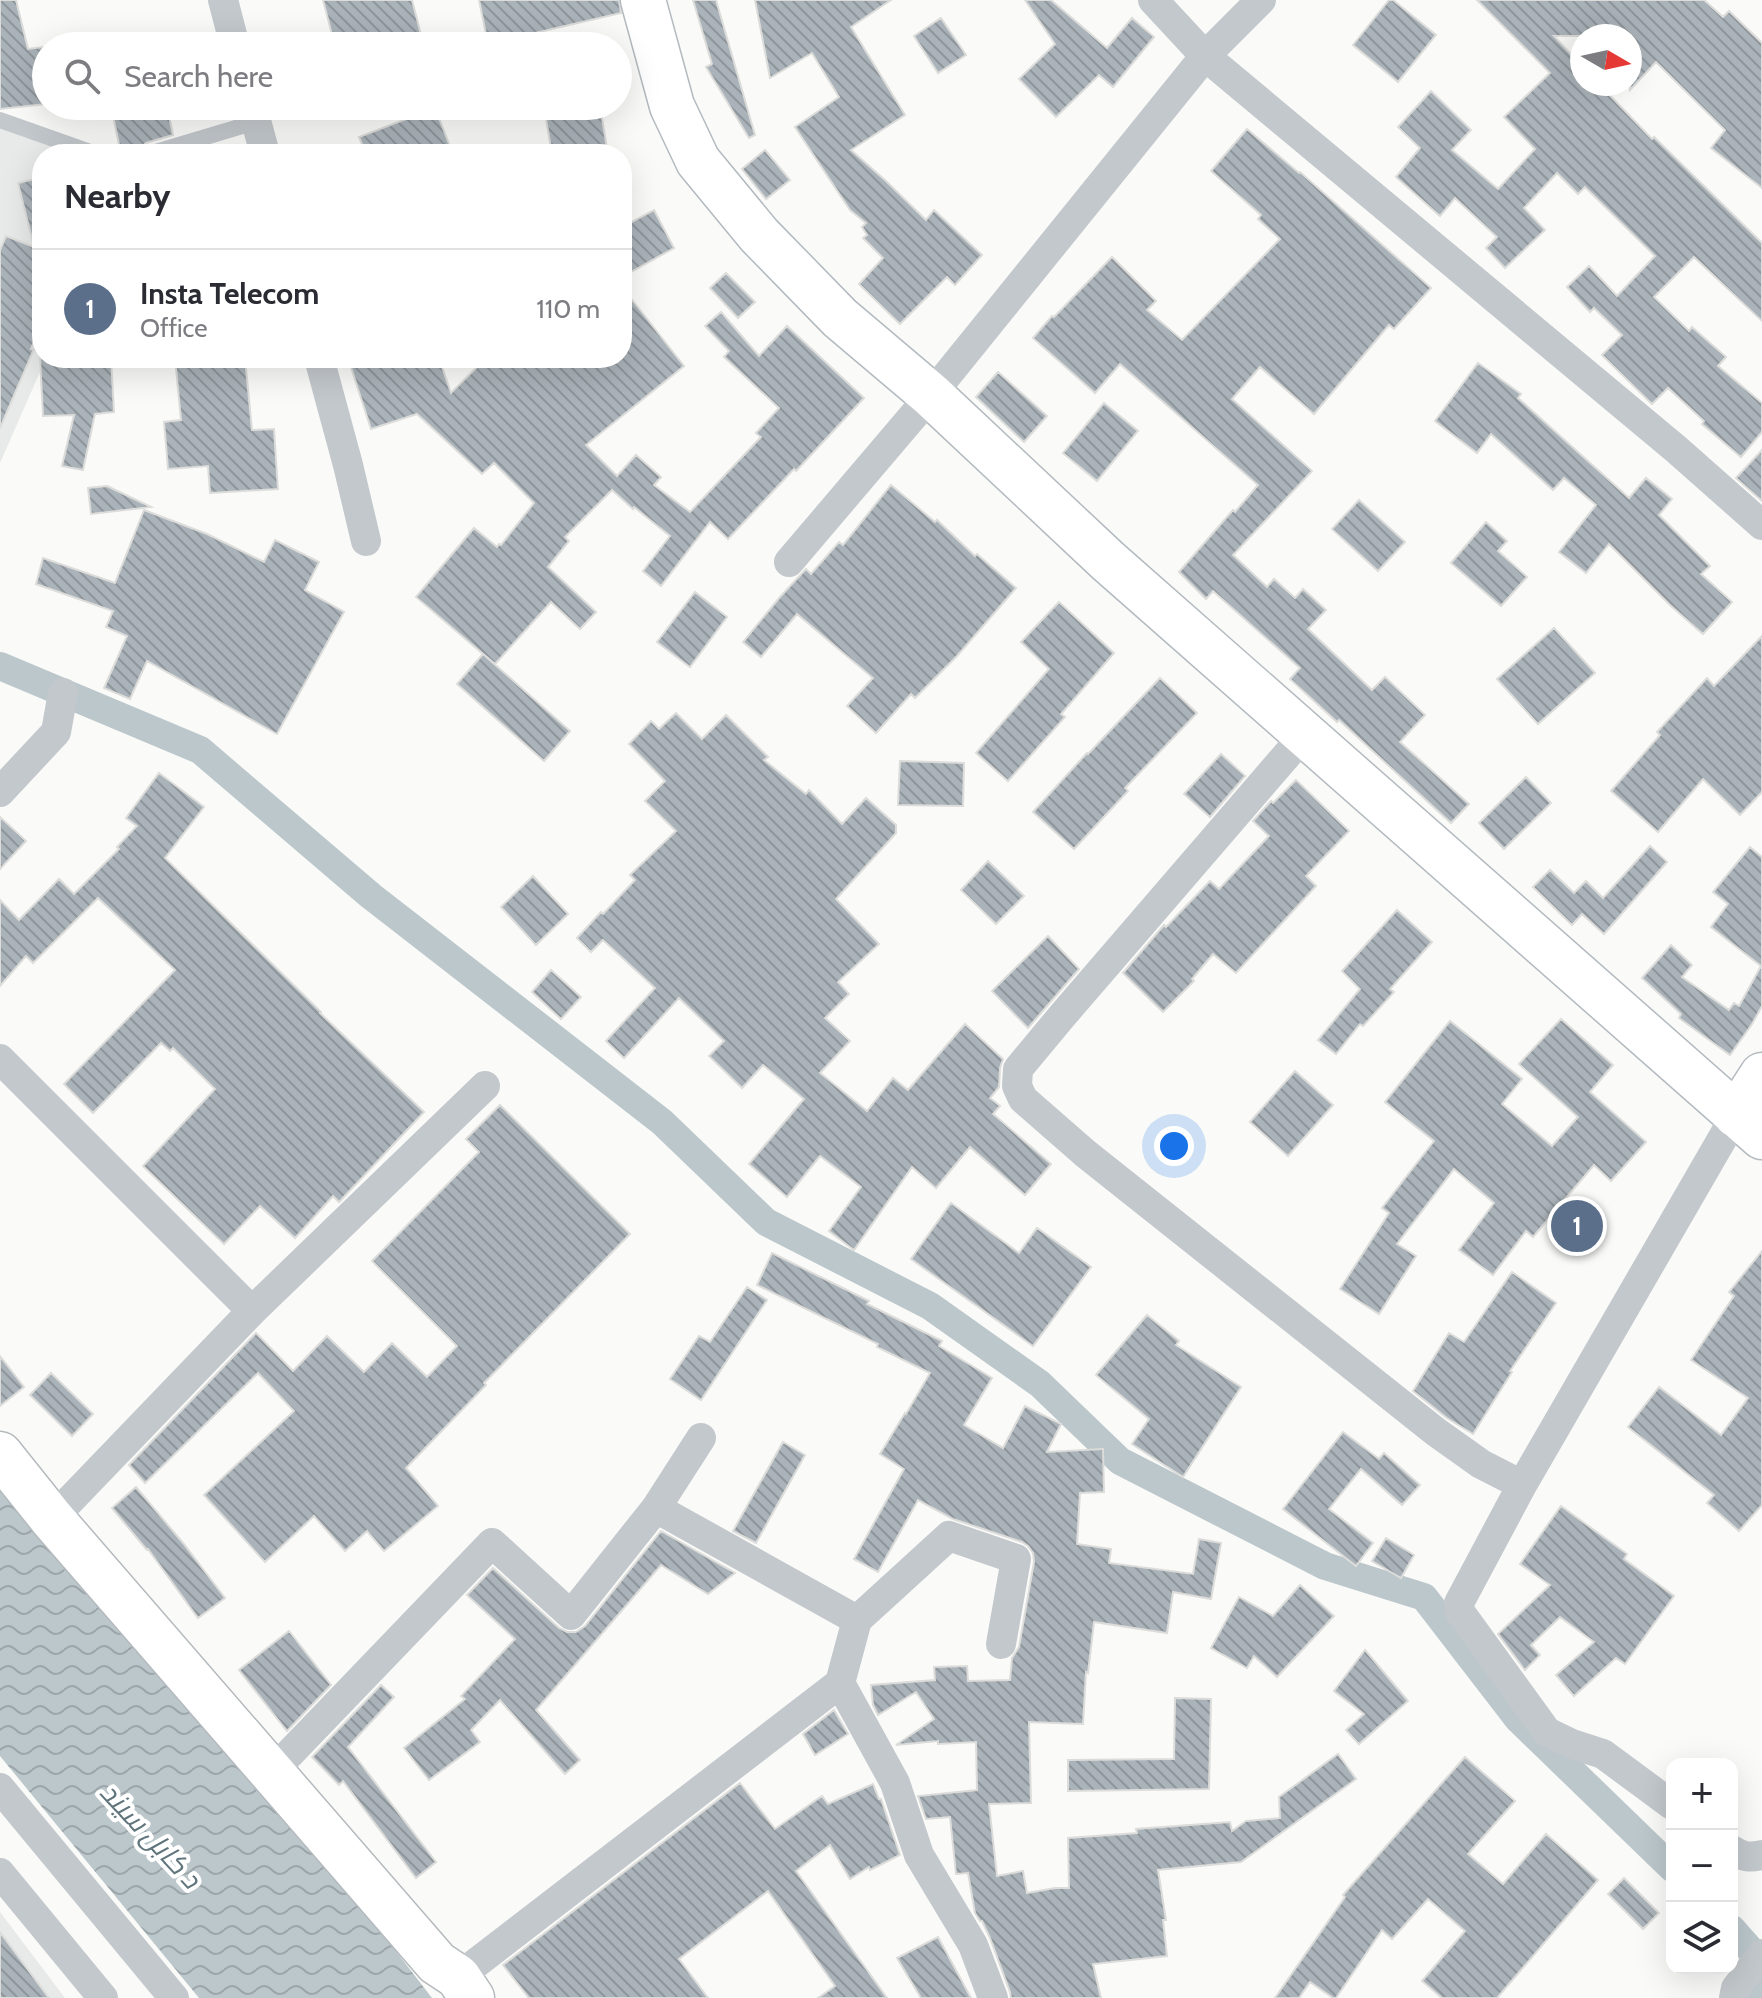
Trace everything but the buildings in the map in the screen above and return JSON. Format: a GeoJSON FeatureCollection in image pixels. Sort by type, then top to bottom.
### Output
{"type":"FeatureCollection","features":[{"type":"Feature","properties":{"kind":"main road"},"geometry":{"type":"LineString","coordinates":[[643,0],[672,106],[698,161],[759,235],[840,318],[931,395],[1108,561],[1749,1126],[1762,1075]]}},
{"type":"Feature","properties":{"kind":"main road"},"geometry":{"type":"LineString","coordinates":[[0,1454],[52,1519],[271,1773],[437,1963],[465,1987]]}},
{"type":"Feature","properties":{"kind":"street"},"geometry":{"type":"LineString","coordinates":[[223,0],[231,32]]}},
{"type":"Feature","properties":{"kind":"street"},"geometry":{"type":"LineString","coordinates":[[1153,0],[1205,56],[1676,449],[1762,525]]}},
{"type":"Feature","properties":{"kind":"street"},"geometry":{"type":"LineString","coordinates":[[789,562],[931,395],[1205,56],[1261,0]]}},
{"type":"Feature","properties":{"kind":"street"},"geometry":{"type":"LineString","coordinates":[[256,120],[262,144]]}},
{"type":"Feature","properties":{"kind":"street"},"geometry":{"type":"LineString","coordinates":[[322,368],[366,541]]}},
{"type":"Feature","properties":{"kind":"street"},"geometry":{"type":"LineString","coordinates":[[0,792],[56,732],[63,693]]}},
{"type":"Feature","properties":{"kind":"street"},"geometry":{"type":"LineString","coordinates":[[1305,734],[1018,1069],[1017,1086],[1023,1099],[1086,1154],[1298,1323],[1481,1464],[1522,1485]]}},
{"type":"Feature","properties":{"kind":"street"},"geometry":{"type":"LineString","coordinates":[[0,1059],[252,1311]]}},
{"type":"Feature","properties":{"kind":"street"},"geometry":{"type":"LineString","coordinates":[[52,1519],[252,1311],[485,1086]]}},
{"type":"Feature","properties":{"kind":"street"},"geometry":{"type":"LineString","coordinates":[[1666,1801],[1603,1754],[1547,1732],[1460,1612],[1461,1598],[1522,1485],[1749,1126]]}},
{"type":"Feature","properties":{"kind":"street"},"geometry":{"type":"LineString","coordinates":[[271,1773],[492,1543],[571,1615],[656,1508],[701,1438]]}},
{"type":"Feature","properties":{"kind":"street"},"geometry":{"type":"LineString","coordinates":[[656,1508],[857,1620]]}},
{"type":"Feature","properties":{"kind":"street"},"geometry":{"type":"LineString","coordinates":[[465,1987],[840,1683],[857,1620],[949,1536],[1016,1559],[1001,1644]]}},
{"type":"Feature","properties":{"kind":"street"},"geometry":{"type":"LineString","coordinates":[[840,1683],[895,1783],[919,1855],[973,1945],[993,1998]]}},
{"type":"Feature","properties":{"kind":"street"},"geometry":{"type":"LineString","coordinates":[[0,1788],[174,1998]]}},
{"type":"Feature","properties":{"kind":"street"},"geometry":{"type":"LineString","coordinates":[[1738,1854],[1751,1858],[1762,1855]]}},
{"type":"Feature","properties":{"kind":"street"},"geometry":{"type":"LineString","coordinates":[[0,1873],[103,1998]]}},
{"type":"Feature","properties":{"kind":"street"},"geometry":{"type":"LineString","coordinates":[[1735,1993],[1762,1954]]}},
{"type":"Feature","properties":{"kind":"lane"},"geometry":{"type":"LineString","coordinates":[[0,120],[68,144]]}},
{"type":"Feature","properties":{"kind":"lane"},"geometry":{"type":"LineString","coordinates":[[175,144],[238,120]]}},
{"type":"Feature","properties":{"kind":"shaded area"},"geometry":{"type":"Polygon","coordinates":[[[0,121],[52,144],[32,144],[32,368],[42,368],[0,463],[0,121]]]}},
{"type":"Feature","properties":{"kind":"shaded area"},"geometry":{"type":"Polygon","coordinates":[[[0,1912],[65,1998],[0,1998],[0,1912]]]}},
{"type":"Feature","properties":{"kind":"water","name":"د کابل سيند"},"geometry":{"type":"Polygon","coordinates":[[[0,1486],[249,1768],[432,1998],[199,1998],[0,1756],[0,1486]]]}},
{"type":"Feature","properties":{"kind":"waterway"},"geometry":{"type":"LineString","coordinates":[[0,666],[200,750],[371,896],[662,1122],[766,1222],[930,1306],[1040,1384],[1120,1461],[1325,1566],[1424,1597],[1518,1719],[1666,1862]]}},
{"type":"Feature","properties":{"kind":"waterway"},"geometry":{"type":"LineString","coordinates":[[1738,1936],[1762,1963]]}},
{"type":"Feature","properties":{"kind":"waterway"},"geometry":{"type":"LineString","coordinates":[[1750,1998],[1762,1970]]}},
{"type":"Feature","properties":{"kind":"place","name":"Insta Telecom"},"geometry":{"type":"Point","coordinates":[1577,1226]}}]}
